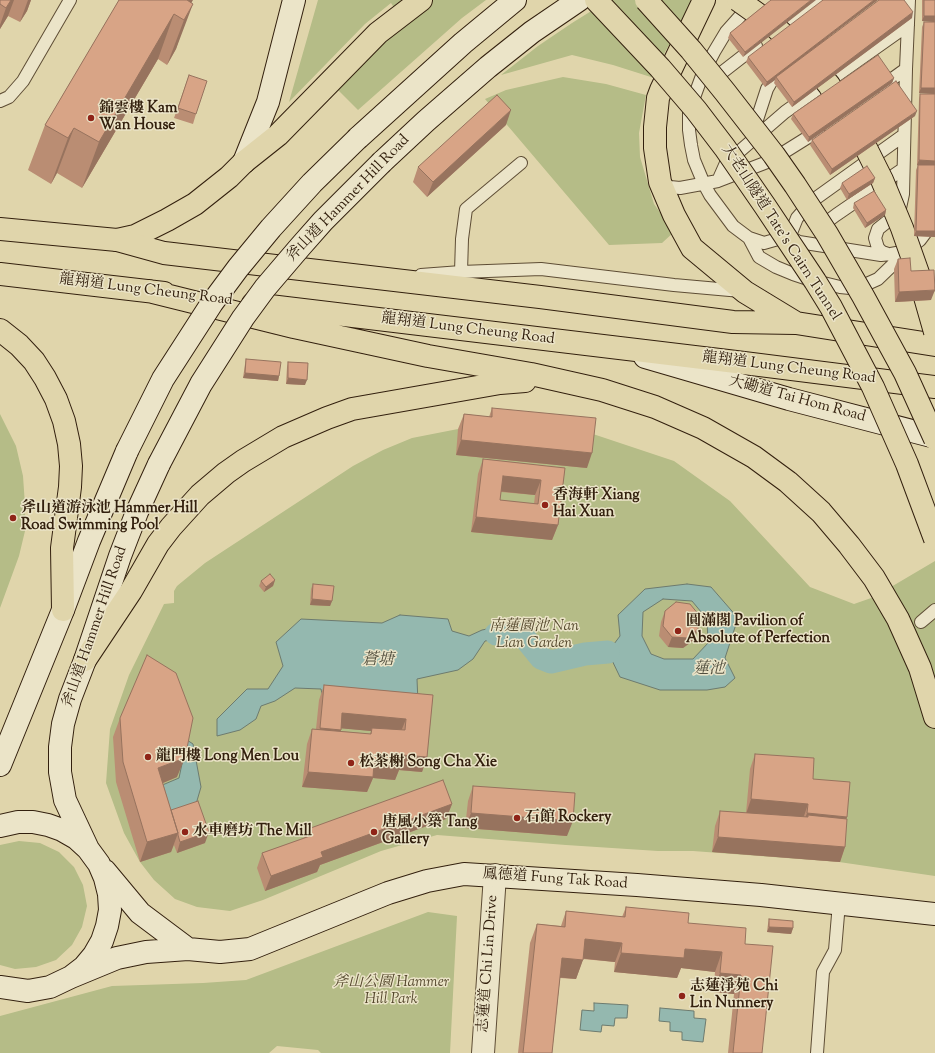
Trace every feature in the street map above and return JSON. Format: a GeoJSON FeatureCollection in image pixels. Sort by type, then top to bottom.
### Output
{"type":"FeatureCollection","features":[{"type":"Feature","properties":{"kind":"main road"},"geometry":{"type":"LineString","coordinates":[[244,162],[268,102],[294,0]]}},
{"type":"Feature","properties":{"kind":"main road"},"geometry":{"type":"LineString","coordinates":[[0,764],[63,610],[89,541],[127,451],[163,379],[212,303],[238,268],[271,228],[312,183],[358,138],[463,43],[515,0]]}},
{"type":"Feature","properties":{"kind":"main road","name":"斧山道 Hammer Hill Road"},"geometry":{"type":"LineString","coordinates":[[93,856],[65,800],[60,772],[60,747],[63,724],[70,699],[85,660],[120,556],[160,464],[201,384],[243,318],[265,288],[323,221],[382,162],[488,67],[532,32],[579,0]]}},
{"type":"Feature","properties":{"kind":"main road","name":"大老山隧道 Tate's Cairn Tunnel"},"geometry":{"type":"LineString","coordinates":[[596,0],[660,68],[696,110],[725,148],[815,280],[873,387],[907,464],[935,539]]}},
{"type":"Feature","properties":{"kind":"main road"},"geometry":{"type":"LineString","coordinates":[[646,0],[726,92],[774,155],[798,191],[835,248],[871,309],[905,373],[935,438]]}},
{"type":"Feature","properties":{"kind":"main road"},"geometry":{"type":"LineString","coordinates":[[704,0],[658,98],[655,127],[655,148],[660,182],[674,215],[692,248],[746,292],[796,323]]}},
{"type":"Feature","properties":{"kind":"main road"},"geometry":{"type":"LineString","coordinates":[[738,0],[773,25],[800,51],[829,85],[855,126],[882,180],[902,228],[919,276],[935,332]]}},
{"type":"Feature","properties":{"kind":"main road"},"geometry":{"type":"LineString","coordinates":[[117,240],[135,236],[168,220],[195,204],[278,135],[378,33],[417,2]]}},
{"type":"Feature","properties":{"kind":"main road"},"geometry":{"type":"LineString","coordinates":[[0,229],[117,240],[164,253],[386,278],[733,322],[796,323],[935,345]]}},
{"type":"Feature","properties":{"kind":"main road","name":"龍翔道 Lung Cheung Road"},"geometry":{"type":"LineString","coordinates":[[0,274],[935,387]]}},
{"type":"Feature","properties":{"kind":"main road"},"geometry":{"type":"LineString","coordinates":[[149,291],[308,330],[428,356],[550,378],[602,390],[655,407],[703,428],[754,457],[788,482],[821,512],[862,562],[886,597],[898,619],[920,668],[935,717]]}},
{"type":"Feature","properties":{"kind":"main road"},"geometry":{"type":"LineString","coordinates":[[0,330],[19,345],[34,361],[45,378],[56,400],[67,432],[71,466],[70,487],[62,548],[63,610]]}},
{"type":"Feature","properties":{"kind":"main road","name":"大磡道 Tai Hom Road"},"geometry":{"type":"LineString","coordinates":[[614,347],[789,400],[935,438]]}},
{"type":"Feature","properties":{"kind":"main road"},"geometry":{"type":"LineString","coordinates":[[85,660],[130,591],[158,544],[184,510],[221,476],[262,448],[306,426],[352,409],[500,383],[550,378]]}},
{"type":"Feature","properties":{"kind":"main road"},"geometry":{"type":"LineString","coordinates":[[0,826],[18,822],[33,822],[62,830],[76,838],[93,856],[140,913],[188,950]]}},
{"type":"Feature","properties":{"kind":"main road"},"geometry":{"type":"LineString","coordinates":[[0,999],[28,991],[50,987],[71,977],[84,967],[94,955],[102,941],[110,910],[109,894],[105,878],[93,856]]}},
{"type":"Feature","properties":{"kind":"main road","name":"鳳德道 Fung Tak Road"},"geometry":{"type":"LineString","coordinates":[[71,977],[117,958],[146,952],[188,950],[220,952],[250,949],[388,893],[427,881],[464,874],[754,894],[935,914]]}},
{"type":"Feature","properties":{"kind":"main road","name":"志蓮道 Chi Lin Drive"},"geometry":{"type":"LineString","coordinates":[[483,1053],[495,875]]}},
{"type":"Feature","properties":{"kind":"main road"},"geometry":{"type":"LineString","coordinates":[[0,987],[28,991]]}},
{"type":"Feature","properties":{"kind":"lane"},"geometry":{"type":"LineString","coordinates":[[0,101],[8,97],[23,81],[70,0]]}},
{"type":"Feature","properties":{"kind":"lane"},"geometry":{"type":"LineString","coordinates":[[754,0],[726,32],[703,73],[689,111],[688,130],[694,160],[704,184],[710,195],[733,226],[749,238],[764,243],[791,233]]}},
{"type":"Feature","properties":{"kind":"lane"},"geometry":{"type":"LineString","coordinates":[[694,94],[816,0]]}},
{"type":"Feature","properties":{"kind":"lane"},"geometry":{"type":"LineString","coordinates":[[892,254],[886,254],[878,248],[875,238],[878,229],[893,217],[900,208],[903,194],[909,0]]}},
{"type":"Feature","properties":{"kind":"lane"},"geometry":{"type":"LineString","coordinates":[[718,180],[726,163],[795,104],[908,25]]}},
{"type":"Feature","properties":{"kind":"lane"},"geometry":{"type":"LineString","coordinates":[[869,95],[906,69]]}},
{"type":"Feature","properties":{"kind":"lane"},"geometry":{"type":"LineString","coordinates":[[749,143],[767,89],[772,82]]}},
{"type":"Feature","properties":{"kind":"lane"},"geometry":{"type":"LineString","coordinates":[[839,117],[857,104]]}},
{"type":"Feature","properties":{"kind":"lane"},"geometry":{"type":"LineString","coordinates":[[660,182],[670,187],[680,188],[704,184],[751,169],[770,161],[827,125]]}},
{"type":"Feature","properties":{"kind":"lane"},"geometry":{"type":"LineString","coordinates":[[904,135],[812,201],[797,218],[791,233],[792,238],[796,240],[881,255],[902,252],[911,247]]}},
{"type":"Feature","properties":{"kind":"lane"},"geometry":{"type":"LineString","coordinates":[[461,272],[462,239],[466,209],[521,163]]}},
{"type":"Feature","properties":{"kind":"lane"},"geometry":{"type":"LineString","coordinates":[[814,244],[817,235],[828,221],[903,169]]}},
{"type":"Feature","properties":{"kind":"lane"},"geometry":{"type":"LineString","coordinates":[[749,238],[759,257],[776,267],[811,280],[850,288],[865,285],[878,278],[920,240],[926,232],[933,212]]}},
{"type":"Feature","properties":{"kind":"lane"},"geometry":{"type":"LineString","coordinates":[[386,278],[461,272],[541,269],[746,292]]}},
{"type":"Feature","properties":{"kind":"lane"},"geometry":{"type":"LineString","coordinates":[[921,622],[935,610]]}},
{"type":"Feature","properties":{"kind":"lane"},"geometry":{"type":"LineString","coordinates":[[817,1053],[824,972],[836,950],[839,903]]}},
{"type":"Feature","properties":{"kind":"green space"},"geometry":{"type":"Polygon","coordinates":[[[318,0],[486,0],[462,18],[358,110],[336,88],[404,23],[391,3],[365,24],[289,102],[318,0]]]}},
{"type":"Feature","properties":{"kind":"green space"},"geometry":{"type":"Polygon","coordinates":[[[609,0],[698,0],[665,52],[654,78],[613,65],[572,55],[501,75],[538,46],[609,0]]]}},
{"type":"Feature","properties":{"kind":"green space"},"geometry":{"type":"Polygon","coordinates":[[[563,77],[606,84],[646,95],[639,133],[640,157],[654,204],[674,232],[662,243],[609,245],[485,99],[506,90],[563,77]]]}},
{"type":"Feature","properties":{"kind":"green space","name":"斧山道游泳池 Hammer Hill Road Swimming Pool"},"geometry":{"type":"Polygon","coordinates":[[[0,414],[16,446],[23,476],[25,531],[19,556],[0,608],[0,414]]]}},
{"type":"Feature","properties":{"kind":"green space","name":"南蓮園池 Nan Lian Garden"},"geometry":{"type":"Polygon","coordinates":[[[458,429],[590,433],[674,461],[730,501],[810,587],[854,604],[874,597],[935,561],[935,876],[839,862],[693,851],[658,851],[566,845],[437,835],[381,851],[263,900],[230,911],[197,907],[175,899],[154,880],[140,862],[124,833],[106,783],[110,729],[129,675],[164,604],[174,603],[174,591],[177,586],[205,563],[353,466],[383,450],[412,438],[458,429]]]}},
{"type":"Feature","properties":{"kind":"green space"},"geometry":{"type":"Polygon","coordinates":[[[19,841],[40,843],[59,852],[74,867],[83,885],[87,906],[82,927],[72,945],[56,960],[36,967],[15,969],[0,965],[0,845],[19,841]]]}},
{"type":"Feature","properties":{"kind":"green space","name":"斧山公園 Hammer Hill Park"},"geometry":{"type":"Polygon","coordinates":[[[428,912],[457,916],[450,1053],[321,1053],[318,1050],[277,1046],[269,1053],[0,1053],[0,1016],[112,986],[246,980],[428,912]]]}},
{"type":"Feature","properties":{"kind":"water","name":"蓮池"},"geometry":{"type":"Polygon","coordinates":[[[687,584],[711,587],[738,618],[725,658],[735,678],[725,687],[707,690],[660,690],[620,677],[608,652],[620,636],[618,615],[645,589],[687,584]],[[663,599],[643,612],[642,636],[651,654],[664,659],[693,659],[708,643],[707,619],[692,601],[663,599]]]}},
{"type":"Feature","properties":{"kind":"water","name":"蒼塘"},"geometry":{"type":"Polygon","coordinates":[[[400,615],[448,619],[452,631],[469,636],[482,630],[497,627],[496,639],[485,641],[473,659],[458,670],[417,679],[418,703],[322,694],[321,689],[295,688],[275,701],[261,706],[256,719],[240,730],[217,736],[217,719],[247,689],[268,689],[283,666],[276,642],[301,619],[382,623],[400,615]]]}},
{"type":"Feature","properties":{"kind":"water"},"geometry":{"type":"Polygon","coordinates":[[[187,740],[193,744],[201,787],[194,811],[165,821],[153,789],[179,778],[187,740]]]}},
{"type":"Feature","properties":{"kind":"water"},"geometry":{"type":"Polygon","coordinates":[[[594,1003],[628,1005],[627,1018],[615,1018],[614,1026],[602,1025],[601,1032],[580,1030],[582,1010],[594,1011],[594,1003]]]}},
{"type":"Feature","properties":{"kind":"water"},"geometry":{"type":"Polygon","coordinates":[[[660,1008],[694,1011],[694,1018],[706,1019],[703,1042],[682,1040],[682,1032],[670,1031],[670,1022],[659,1021],[660,1008]]]}},
{"type":"Feature","properties":{"kind":"building"},"geometry":{"type":"Polygon","coordinates":[[[0,0],[11,0],[6,8],[0,4],[0,0]]]}},
{"type":"Feature","properties":{"kind":"building","name":"錦雲樓 Kam Wan House"},"geometry":{"type":"Polygon","coordinates":[[[119,0],[187,0],[193,4],[184,20],[174,14],[99,142],[74,128],[68,138],[45,125],[119,0]]]}},
{"type":"Feature","properties":{"kind":"building"},"geometry":{"type":"Polygon","coordinates":[[[771,0],[811,0],[745,52],[730,33],[771,0]]]}},
{"type":"Feature","properties":{"kind":"building"},"geometry":{"type":"Polygon","coordinates":[[[823,0],[874,0],[767,82],[748,57],[823,0]]]}},
{"type":"Feature","properties":{"kind":"building"},"geometry":{"type":"Polygon","coordinates":[[[879,0],[904,0],[913,12],[794,102],[776,77],[879,0]]]}},
{"type":"Feature","properties":{"kind":"building"},"geometry":{"type":"Polygon","coordinates":[[[924,0],[935,0],[935,16],[924,16],[924,0]]]}},
{"type":"Feature","properties":{"kind":"building"},"geometry":{"type":"Polygon","coordinates":[[[924,22],[935,22],[935,88],[921,88],[924,22]]]}},
{"type":"Feature","properties":{"kind":"building"},"geometry":{"type":"Polygon","coordinates":[[[878,55],[894,78],[809,137],[793,114],[878,55]]]}},
{"type":"Feature","properties":{"kind":"building"},"geometry":{"type":"Polygon","coordinates":[[[189,75],[207,81],[196,114],[178,108],[189,75]]]}},
{"type":"Feature","properties":{"kind":"building"},"geometry":{"type":"Polygon","coordinates":[[[896,81],[917,111],[832,169],[812,140],[896,81]]]}},
{"type":"Feature","properties":{"kind":"building"},"geometry":{"type":"Polygon","coordinates":[[[920,94],[935,94],[935,161],[919,160],[920,94]]]}},
{"type":"Feature","properties":{"kind":"building"},"geometry":{"type":"Polygon","coordinates":[[[497,95],[511,110],[433,182],[418,167],[497,95]]]}},
{"type":"Feature","properties":{"kind":"building"},"geometry":{"type":"Polygon","coordinates":[[[918,165],[935,165],[935,231],[916,231],[918,165]]]}},
{"type":"Feature","properties":{"kind":"building"},"geometry":{"type":"Polygon","coordinates":[[[867,166],[875,178],[849,194],[842,183],[867,166]]]}},
{"type":"Feature","properties":{"kind":"building"},"geometry":{"type":"Polygon","coordinates":[[[874,191],[886,210],[867,223],[854,203],[874,191]]]}},
{"type":"Feature","properties":{"kind":"building"},"geometry":{"type":"Polygon","coordinates":[[[910,258],[911,271],[934,270],[935,290],[899,292],[898,259],[910,258]]]}},
{"type":"Feature","properties":{"kind":"building"},"geometry":{"type":"Polygon","coordinates":[[[246,359],[281,362],[279,376],[245,373],[246,359]]]}},
{"type":"Feature","properties":{"kind":"building"},"geometry":{"type":"Polygon","coordinates":[[[288,362],[308,363],[307,380],[288,378],[288,362]]]}},
{"type":"Feature","properties":{"kind":"building"},"geometry":{"type":"Polygon","coordinates":[[[492,408],[596,418],[592,453],[461,440],[464,414],[492,417],[492,408]]]}},
{"type":"Feature","properties":{"kind":"building"},"geometry":{"type":"Polygon","coordinates":[[[483,459],[565,468],[558,525],[476,517],[483,459]],[[503,476],[500,500],[538,504],[541,480],[503,476]]]}},
{"type":"Feature","properties":{"kind":"building"},"geometry":{"type":"Polygon","coordinates":[[[270,574],[275,580],[266,587],[261,581],[270,574]]]}},
{"type":"Feature","properties":{"kind":"building"},"geometry":{"type":"Polygon","coordinates":[[[313,584],[334,586],[332,601],[312,599],[313,584]]]}},
{"type":"Feature","properties":{"kind":"building","name":"圓滿閣 Pavilion of Absolute of Perfection"},"geometry":{"type":"Polygon","coordinates":[[[676,602],[690,604],[699,615],[698,629],[687,638],[672,637],[663,626],[665,611],[676,602]]]}},
{"type":"Feature","properties":{"kind":"building","name":"龍門樓 Long Men Lou"},"geometry":{"type":"Polygon","coordinates":[[[147,655],[176,673],[193,718],[185,758],[158,768],[178,833],[147,842],[123,762],[120,718],[147,655]]]}},
{"type":"Feature","properties":{"kind":"building"},"geometry":{"type":"Polygon","coordinates":[[[324,685],[433,695],[427,757],[402,755],[401,765],[374,763],[373,777],[308,772],[312,729],[371,734],[372,728],[405,730],[406,719],[342,713],[341,730],[320,728],[324,685]]]}},
{"type":"Feature","properties":{"kind":"building"},"geometry":{"type":"Polygon","coordinates":[[[755,754],[814,758],[813,779],[850,782],[847,817],[807,813],[808,804],[751,799],[755,754]]]}},
{"type":"Feature","properties":{"kind":"building"},"geometry":{"type":"Polygon","coordinates":[[[443,780],[452,804],[321,852],[323,857],[271,876],[262,853],[310,836],[308,829],[443,780]]]}},
{"type":"Feature","properties":{"kind":"building"},"geometry":{"type":"Polygon","coordinates":[[[473,786],[575,793],[573,821],[471,813],[473,786]]]}},
{"type":"Feature","properties":{"kind":"building"},"geometry":{"type":"Polygon","coordinates":[[[198,801],[209,832],[180,842],[171,810],[198,801]]]}},
{"type":"Feature","properties":{"kind":"building"},"geometry":{"type":"Polygon","coordinates":[[[720,811],[808,817],[808,815],[847,819],[845,847],[718,837],[720,811]]]}},
{"type":"Feature","properties":{"kind":"building"},"geometry":{"type":"Polygon","coordinates":[[[626,907],[689,913],[688,923],[746,928],[745,944],[773,946],[762,1053],[733,1053],[741,975],[720,973],[722,952],[685,949],[684,958],[621,953],[622,943],[585,939],[583,960],[562,958],[552,1053],[523,1053],[537,924],[565,927],[566,911],[625,917],[626,907]]]}},
{"type":"Feature","properties":{"kind":"building"},"geometry":{"type":"Polygon","coordinates":[[[769,919],[793,921],[793,928],[769,927],[769,919]]]}},
{"type":"Feature","properties":{"kind":"waterway"},"geometry":{"type":"LineString","coordinates":[[496,634],[516,633],[524,637],[541,658],[551,662],[585,654],[608,652]]}},
{"type":"Feature","properties":{"kind":"place","name":"錦雲樓 Kam Wan House"},"geometry":{"type":"Point","coordinates":[91,118]}},
{"type":"Feature","properties":{"kind":"place","name":"香海軒 Xiang Hai Xuan"},"geometry":{"type":"Point","coordinates":[545,505]}},
{"type":"Feature","properties":{"kind":"place","name":"斧山道游泳池 Hammer Hill Road Swimming Pool"},"geometry":{"type":"Point","coordinates":[13,518]}},
{"type":"Feature","properties":{"kind":"place","name":"圓滿閣 Pavilion of Absolute of Perfection"},"geometry":{"type":"Point","coordinates":[678,631]}},
{"type":"Feature","properties":{"kind":"place","name":"龍門樓 Long Men Lou"},"geometry":{"type":"Point","coordinates":[148,757]}},
{"type":"Feature","properties":{"kind":"place","name":"松茶榭 Song Cha Xie"},"geometry":{"type":"Point","coordinates":[351,763]}},
{"type":"Feature","properties":{"kind":"place","name":"石館 Rockery"},"geometry":{"type":"Point","coordinates":[517,818]}},
{"type":"Feature","properties":{"kind":"place","name":"水車磨坊 The Mill"},"geometry":{"type":"Point","coordinates":[185,832]}},
{"type":"Feature","properties":{"kind":"place","name":"唐風小築 Tang Gallery"},"geometry":{"type":"Point","coordinates":[374,832]}},
{"type":"Feature","properties":{"kind":"place","name":"志蓮淨苑 Chi Lin Nunnery"},"geometry":{"type":"Point","coordinates":[682,996]}}]}
